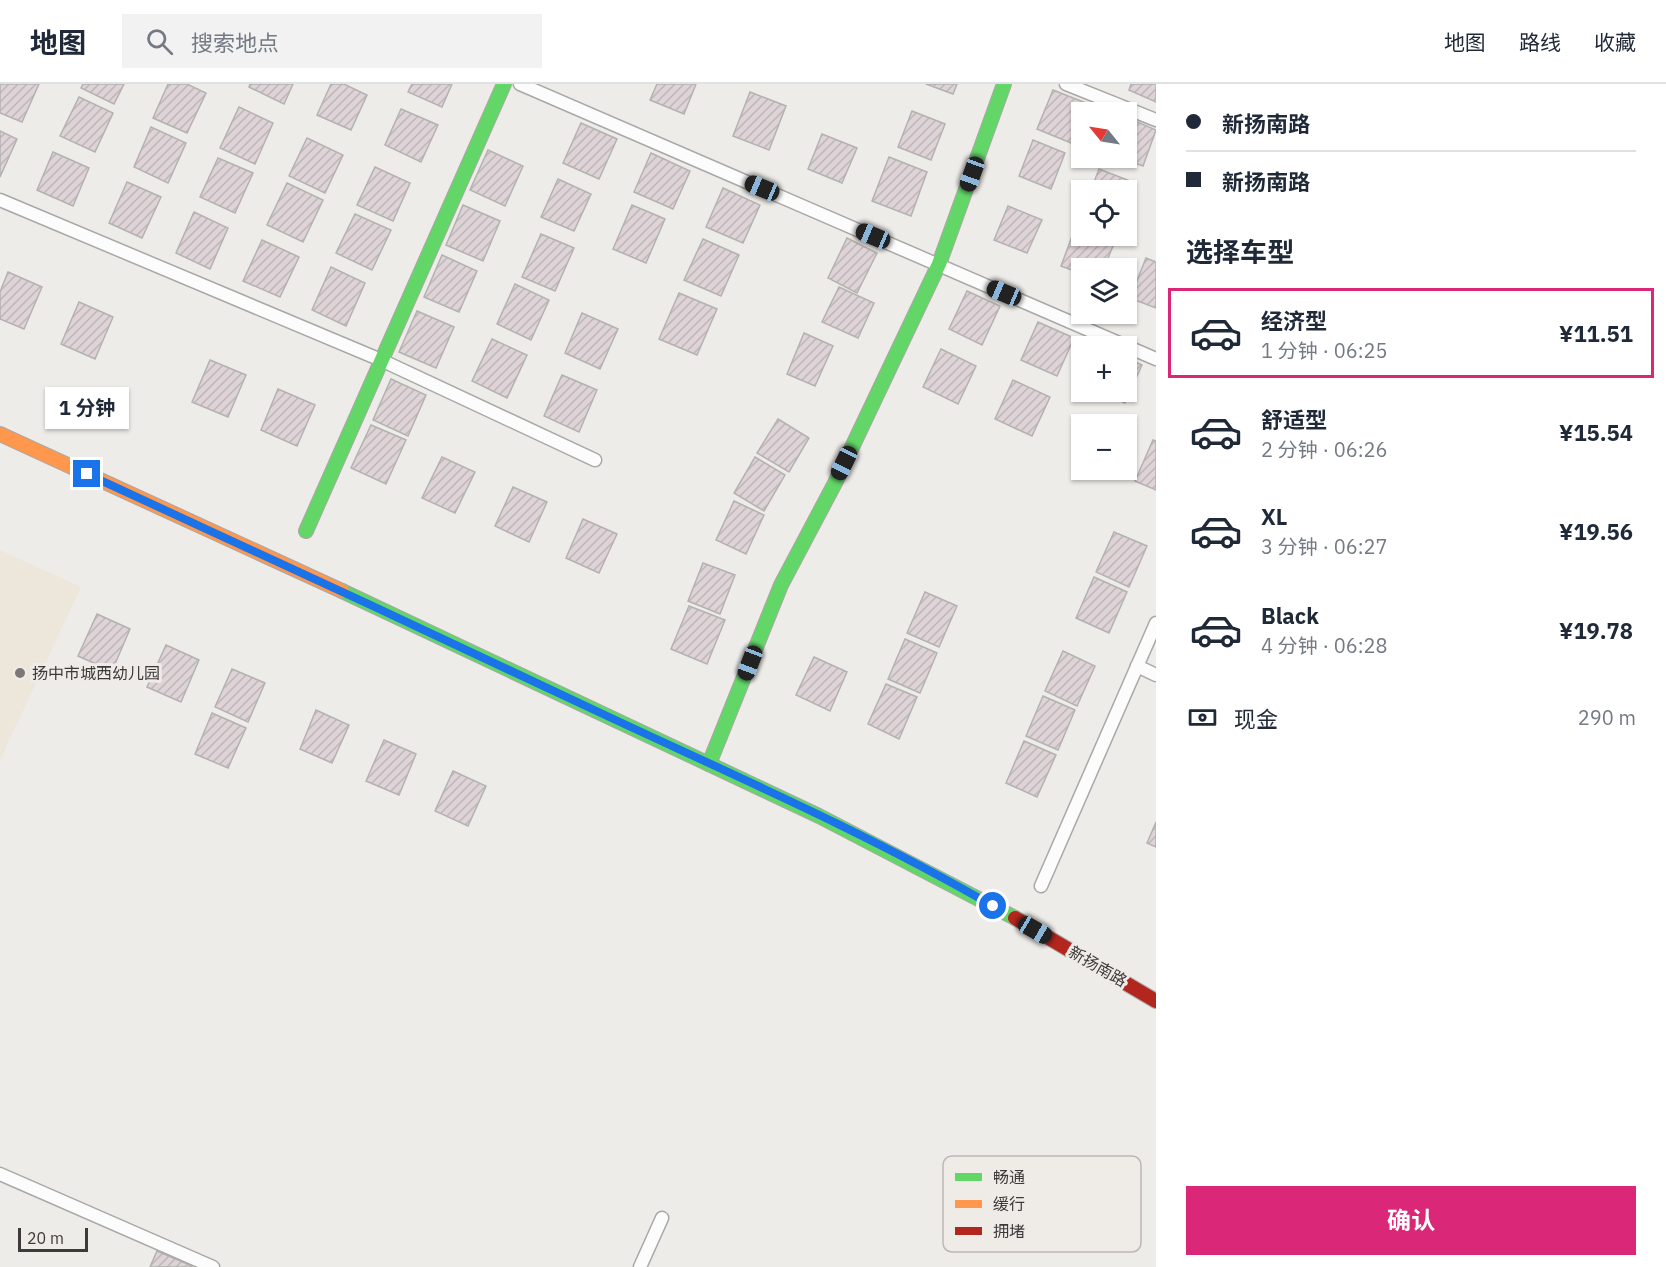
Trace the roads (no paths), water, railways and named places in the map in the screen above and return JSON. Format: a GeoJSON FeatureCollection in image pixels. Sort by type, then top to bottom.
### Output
{"type":"FeatureCollection","features":[{"type":"Feature","properties":{"kind":"street"},"geometry":{"type":"LineString","coordinates":[[306,531],[504,84]]}},
{"type":"Feature","properties":{"kind":"street"},"geometry":{"type":"LineString","coordinates":[[710,764],[781,585],[835,483],[939,264],[1004,84]]}},
{"type":"Feature","properties":{"kind":"street","name":"新扬南路"},"geometry":{"type":"LineString","coordinates":[[0,434],[710,764],[952,882],[1156,1001]]}},
{"type":"Feature","properties":{"kind":"lane"},"geometry":{"type":"LineString","coordinates":[[520,84],[1156,359]]}},
{"type":"Feature","properties":{"kind":"lane"},"geometry":{"type":"LineString","coordinates":[[1066,84],[1156,120]]}},
{"type":"Feature","properties":{"kind":"lane"},"geometry":{"type":"LineString","coordinates":[[0,200],[381,360],[595,460]]}},
{"type":"Feature","properties":{"kind":"lane"},"geometry":{"type":"LineString","coordinates":[[1041,886],[1156,623]]}},
{"type":"Feature","properties":{"kind":"lane"},"geometry":{"type":"LineString","coordinates":[[1137,666],[1156,675]]}},
{"type":"Feature","properties":{"kind":"lane"},"geometry":{"type":"LineString","coordinates":[[0,1174],[213,1267]]}},
{"type":"Feature","properties":{"kind":"lane"},"geometry":{"type":"LineString","coordinates":[[640,1267],[662,1218]]}},
{"type":"Feature","properties":{"kind":"place","name":"扬中市城西幼儿园"},"geometry":{"type":"Point","coordinates":[20,673]}}]}
